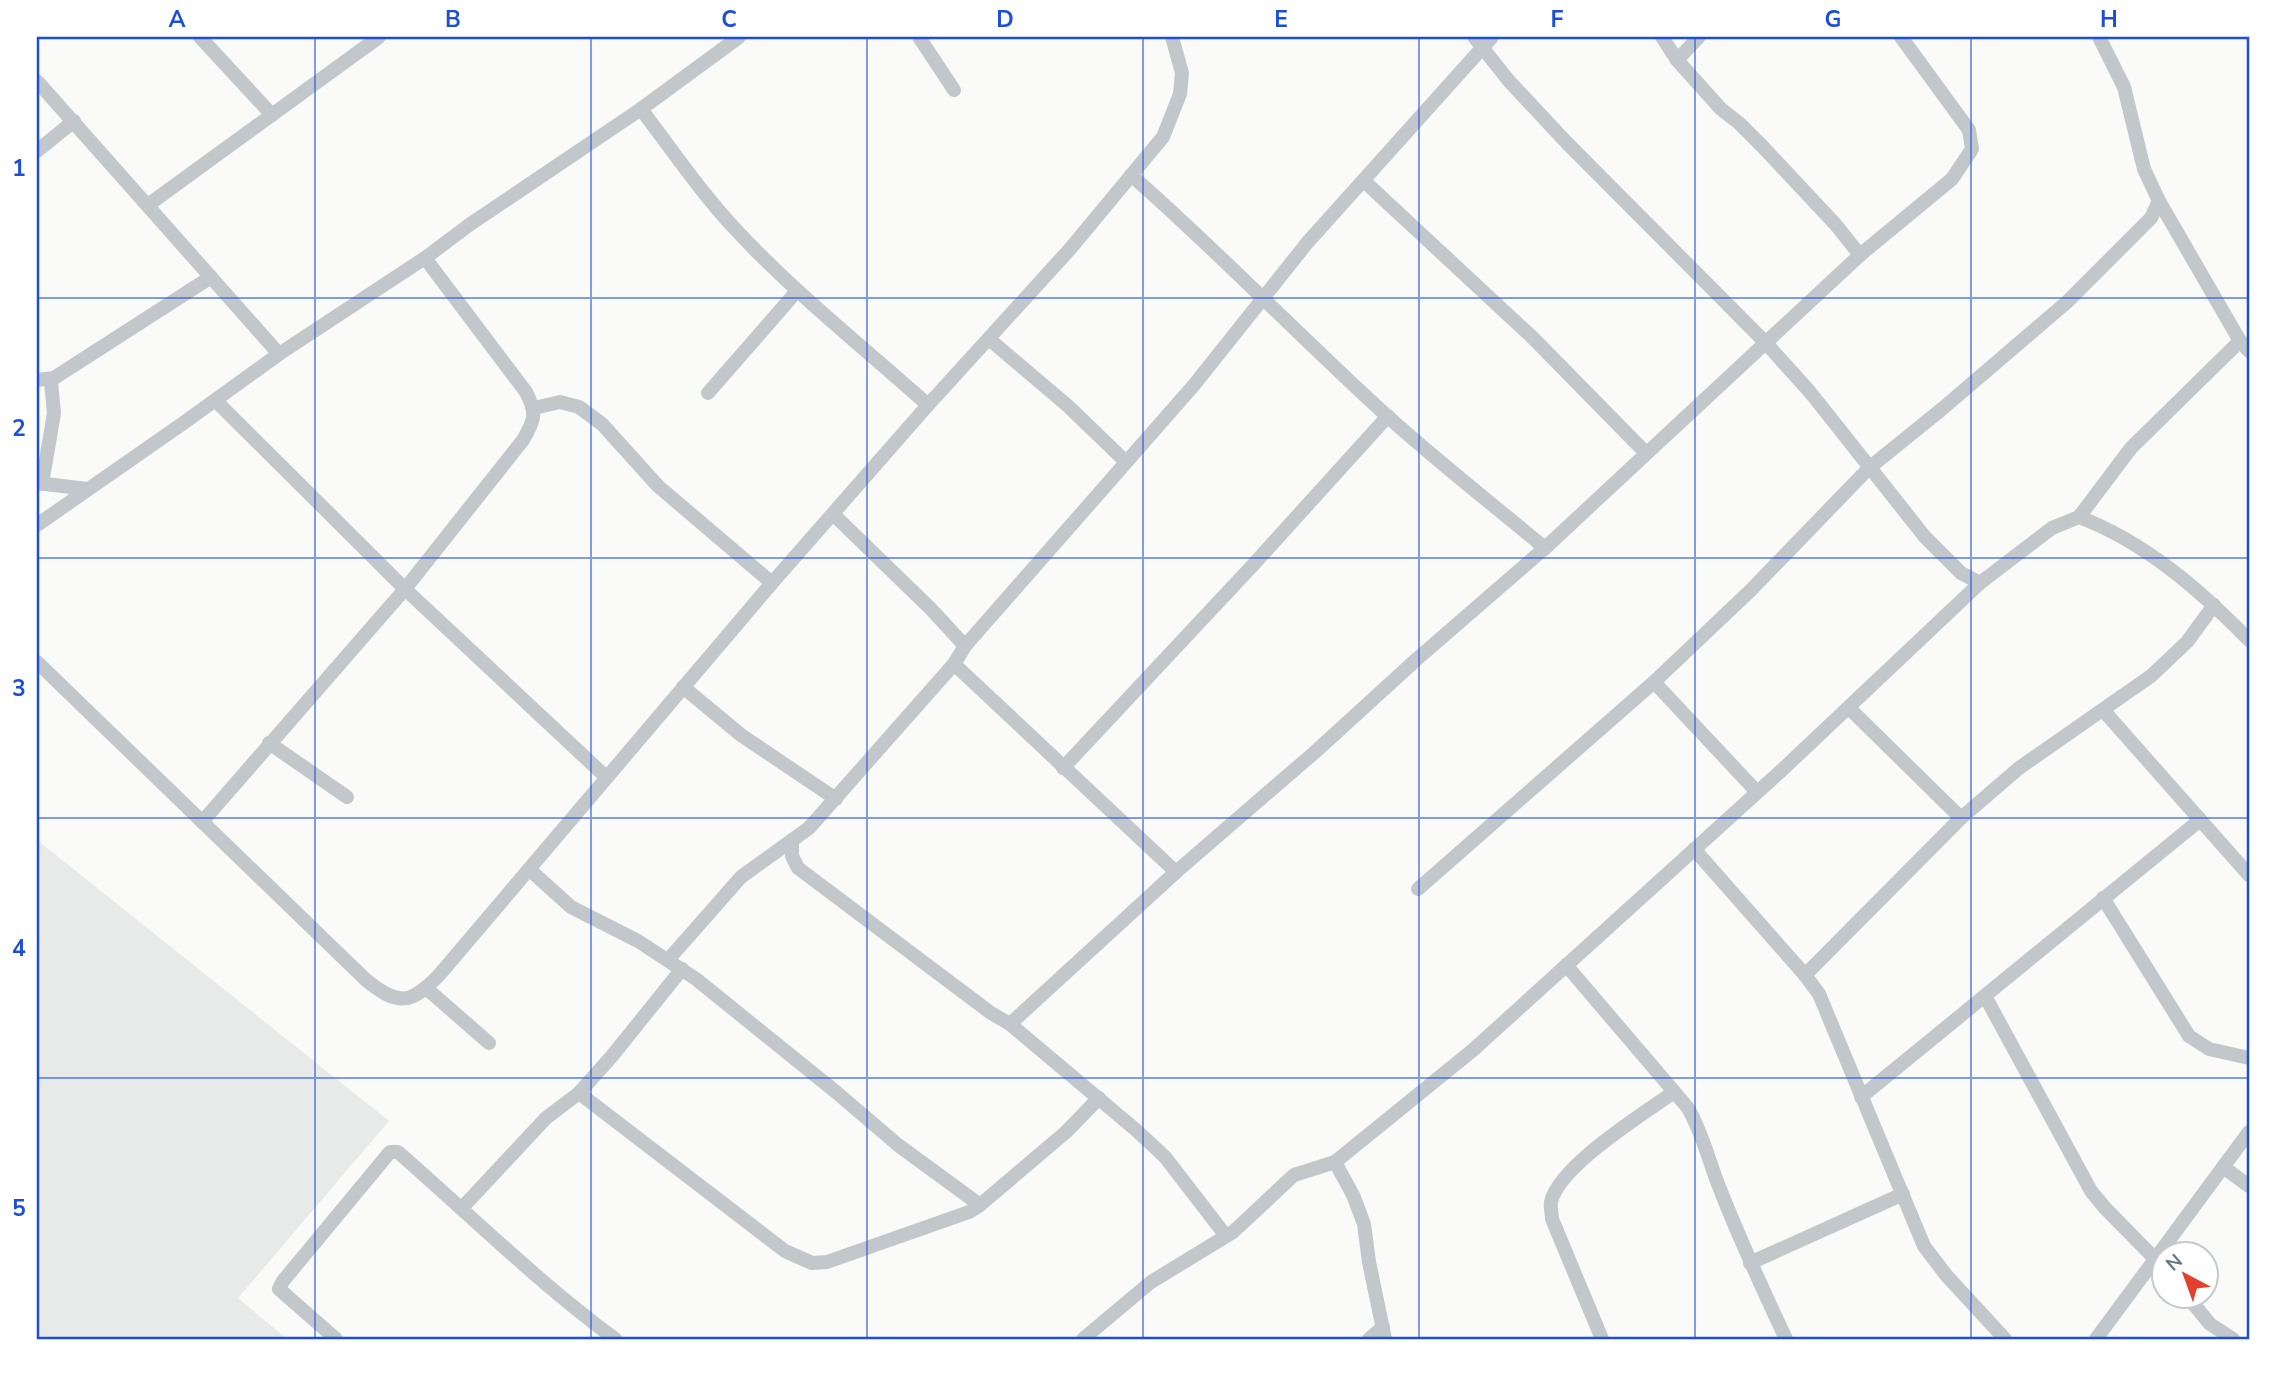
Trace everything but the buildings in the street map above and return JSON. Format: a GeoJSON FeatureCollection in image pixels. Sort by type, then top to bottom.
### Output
{"type":"FeatureCollection","features":[{"type":"Feature","properties":{"kind":"street"},"geometry":{"type":"LineString","coordinates":[[200,37],[272,115]]}},
{"type":"Feature","properties":{"kind":"street"},"geometry":{"type":"LineString","coordinates":[[148,205],[379,37]]}},
{"type":"Feature","properties":{"kind":"street"},"geometry":{"type":"LineString","coordinates":[[37,524],[216,401],[279,354],[425,258],[469,225],[641,109],[739,37]]}},
{"type":"Feature","properties":{"kind":"street"},"geometry":{"type":"LineString","coordinates":[[919,37],[954,90]]}},
{"type":"Feature","properties":{"kind":"street"},"geometry":{"type":"LineString","coordinates":[[37,662],[366,980],[387,997],[409,998],[426,988],[530,870],[772,583],[928,405],[1070,249],[1163,137],[1180,94],[1182,73],[1172,37]]}},
{"type":"Feature","properties":{"kind":"street"},"geometry":{"type":"LineString","coordinates":[[1662,37],[1677,60],[1721,109],[1739,123],[1827,215],[1860,255]]}},
{"type":"Feature","properties":{"kind":"street"},"geometry":{"type":"LineString","coordinates":[[1677,60],[1699,37]]}},
{"type":"Feature","properties":{"kind":"street"},"geometry":{"type":"LineString","coordinates":[[1010,1024],[1176,872],[1545,548],[1860,255],[1952,179],[1972,149],[1969,130],[1901,37]]}},
{"type":"Feature","properties":{"kind":"street"},"geometry":{"type":"LineString","coordinates":[[1083,1339],[1151,1282],[1226,1236],[1251,1217],[1294,1175],[1335,1162],[1474,1050],[1849,708],[1980,583],[2052,528],[2078,517],[2131,448],[2245,346],[2159,201],[2144,169],[2124,87],[2099,37]]}},
{"type":"Feature","properties":{"kind":"street"},"geometry":{"type":"LineString","coordinates":[[668,960],[741,877],[809,828],[836,799],[954,664],[965,646],[1194,386],[1261,298],[1483,40],[1509,81],[1765,342],[1810,392],[1925,537],[1961,573],[1980,583]]}},
{"type":"Feature","properties":{"kind":"street"},"geometry":{"type":"LineString","coordinates":[[37,81],[279,354]]}},
{"type":"Feature","properties":{"kind":"street"},"geometry":{"type":"LineString","coordinates":[[641,109],[712,203],[797,291],[928,405]]}},
{"type":"Feature","properties":{"kind":"street"},"geometry":{"type":"LineString","coordinates":[[37,151],[74,121]]}},
{"type":"Feature","properties":{"kind":"street"},"geometry":{"type":"LineString","coordinates":[[1131,175],[1189,226],[1261,298],[1388,416],[1545,548]]}},
{"type":"Feature","properties":{"kind":"street"},"geometry":{"type":"LineString","coordinates":[[1364,181],[1532,338],[1646,452]]}},
{"type":"Feature","properties":{"kind":"street"},"geometry":{"type":"LineString","coordinates":[[1418,889],[1654,682],[1751,590],[1868,467],[1942,409],[2067,302],[2151,218],[2159,201]]}},
{"type":"Feature","properties":{"kind":"street"},"geometry":{"type":"LineString","coordinates":[[202,822],[405,589],[532,425],[534,408],[526,392],[425,258]]}},
{"type":"Feature","properties":{"kind":"street"},"geometry":{"type":"LineString","coordinates":[[37,380],[54,378],[211,277]]}},
{"type":"Feature","properties":{"kind":"street"},"geometry":{"type":"LineString","coordinates":[[708,393],[797,291]]}},
{"type":"Feature","properties":{"kind":"street"},"geometry":{"type":"LineString","coordinates":[[989,339],[1068,406],[1126,462]]}},
{"type":"Feature","properties":{"kind":"street"},"geometry":{"type":"LineString","coordinates":[[54,378],[51,382],[54,413],[39,483],[87,489]]}},
{"type":"Feature","properties":{"kind":"street"},"geometry":{"type":"LineString","coordinates":[[216,401],[405,589],[606,777]]}},
{"type":"Feature","properties":{"kind":"street"},"geometry":{"type":"LineString","coordinates":[[534,408],[560,402],[579,407],[602,424],[658,486],[772,583]]}},
{"type":"Feature","properties":{"kind":"street"},"geometry":{"type":"LineString","coordinates":[[1063,768],[1254,565],[1388,416]]}},
{"type":"Feature","properties":{"kind":"street"},"geometry":{"type":"LineString","coordinates":[[833,514],[931,609],[965,646]]}},
{"type":"Feature","properties":{"kind":"street"},"geometry":{"type":"LineString","coordinates":[[2078,517],[2098,524],[2186,580],[2249,640]]}},
{"type":"Feature","properties":{"kind":"street"},"geometry":{"type":"LineString","coordinates":[[1805,975],[1961,818],[2019,768],[2151,676],[2187,642],[2214,605]]}},
{"type":"Feature","properties":{"kind":"street"},"geometry":{"type":"LineString","coordinates":[[954,664],[1176,872]]}},
{"type":"Feature","properties":{"kind":"street"},"geometry":{"type":"LineString","coordinates":[[1654,682],[1757,792]]}},
{"type":"Feature","properties":{"kind":"street"},"geometry":{"type":"LineString","coordinates":[[683,687],[741,735],[836,799]]}},
{"type":"Feature","properties":{"kind":"street"},"geometry":{"type":"LineString","coordinates":[[1849,708],[1961,818]]}},
{"type":"Feature","properties":{"kind":"street"},"geometry":{"type":"LineString","coordinates":[[2104,710],[2249,875]]}},
{"type":"Feature","properties":{"kind":"street"},"geometry":{"type":"LineString","coordinates":[[269,743],[347,797]]}},
{"type":"Feature","properties":{"kind":"street"},"geometry":{"type":"LineString","coordinates":[[1861,1097],[2200,820]]}},
{"type":"Feature","properties":{"kind":"street"},"geometry":{"type":"LineString","coordinates":[[792,841],[792,856],[798,868],[1010,1024],[1165,1157],[1226,1236]]}},
{"type":"Feature","properties":{"kind":"street"},"geometry":{"type":"LineString","coordinates":[[1694,849],[1819,994],[1924,1246],[2005,1339]]}},
{"type":"Feature","properties":{"kind":"street"},"geometry":{"type":"LineString","coordinates":[[530,870],[571,907],[638,941],[682,969],[898,1145],[980,1205]]}},
{"type":"Feature","properties":{"kind":"street"},"geometry":{"type":"LineString","coordinates":[[2103,898],[2189,1036],[2209,1049],[2249,1058]]}},
{"type":"Feature","properties":{"kind":"street"},"geometry":{"type":"LineString","coordinates":[[1566,965],[1688,1108],[1699,1128],[1750,1263],[1786,1339]]}},
{"type":"Feature","properties":{"kind":"street"},"geometry":{"type":"LineString","coordinates":[[462,1208],[546,1118],[579,1093],[682,969]]}},
{"type":"Feature","properties":{"kind":"street"},"geometry":{"type":"LineString","coordinates":[[426,988],[489,1044]]}},
{"type":"Feature","properties":{"kind":"street"},"geometry":{"type":"LineString","coordinates":[[1985,996],[2091,1191],[2150,1255]]}},
{"type":"Feature","properties":{"kind":"street"},"geometry":{"type":"LineString","coordinates":[[1602,1339],[1552,1219],[1551,1202],[1559,1186],[1575,1166],[1674,1092]]}},
{"type":"Feature","properties":{"kind":"street"},"geometry":{"type":"LineString","coordinates":[[579,1093],[785,1251],[812,1263],[827,1262],[969,1212],[1066,1132],[1099,1098]]}},
{"type":"Feature","properties":{"kind":"street"},"geometry":{"type":"LineString","coordinates":[[2175,1240],[2249,1132]]}},
{"type":"Feature","properties":{"kind":"street"},"geometry":{"type":"LineString","coordinates":[[336,1339],[279,1289],[390,1152],[398,1152],[514,1258],[615,1339]]}},
{"type":"Feature","properties":{"kind":"street"},"geometry":{"type":"LineString","coordinates":[[1335,1162],[1353,1195],[1364,1224],[1384,1333],[1369,1339]]}},
{"type":"Feature","properties":{"kind":"street"},"geometry":{"type":"LineString","coordinates":[[2223,1167],[2249,1186]]}},
{"type":"Feature","properties":{"kind":"street"},"geometry":{"type":"LineString","coordinates":[[1750,1263],[1903,1194]]}},
{"type":"Feature","properties":{"kind":"street"},"geometry":{"type":"LineString","coordinates":[[2096,1339],[2150,1275]]}},
{"type":"Feature","properties":{"kind":"street"},"geometry":{"type":"LineString","coordinates":[[2198,1310],[2210,1324],[2233,1339]]}},
{"type":"Feature","properties":{"kind":"street"},"geometry":{"type":"LineString","coordinates":[[1771,1339],[1778,1322]]}},
{"type":"Feature","properties":{"kind":"shaded area"},"geometry":{"type":"Polygon","coordinates":[[[37,840],[389,1121],[238,1298],[287,1339],[37,1339],[37,840]]]}}]}
